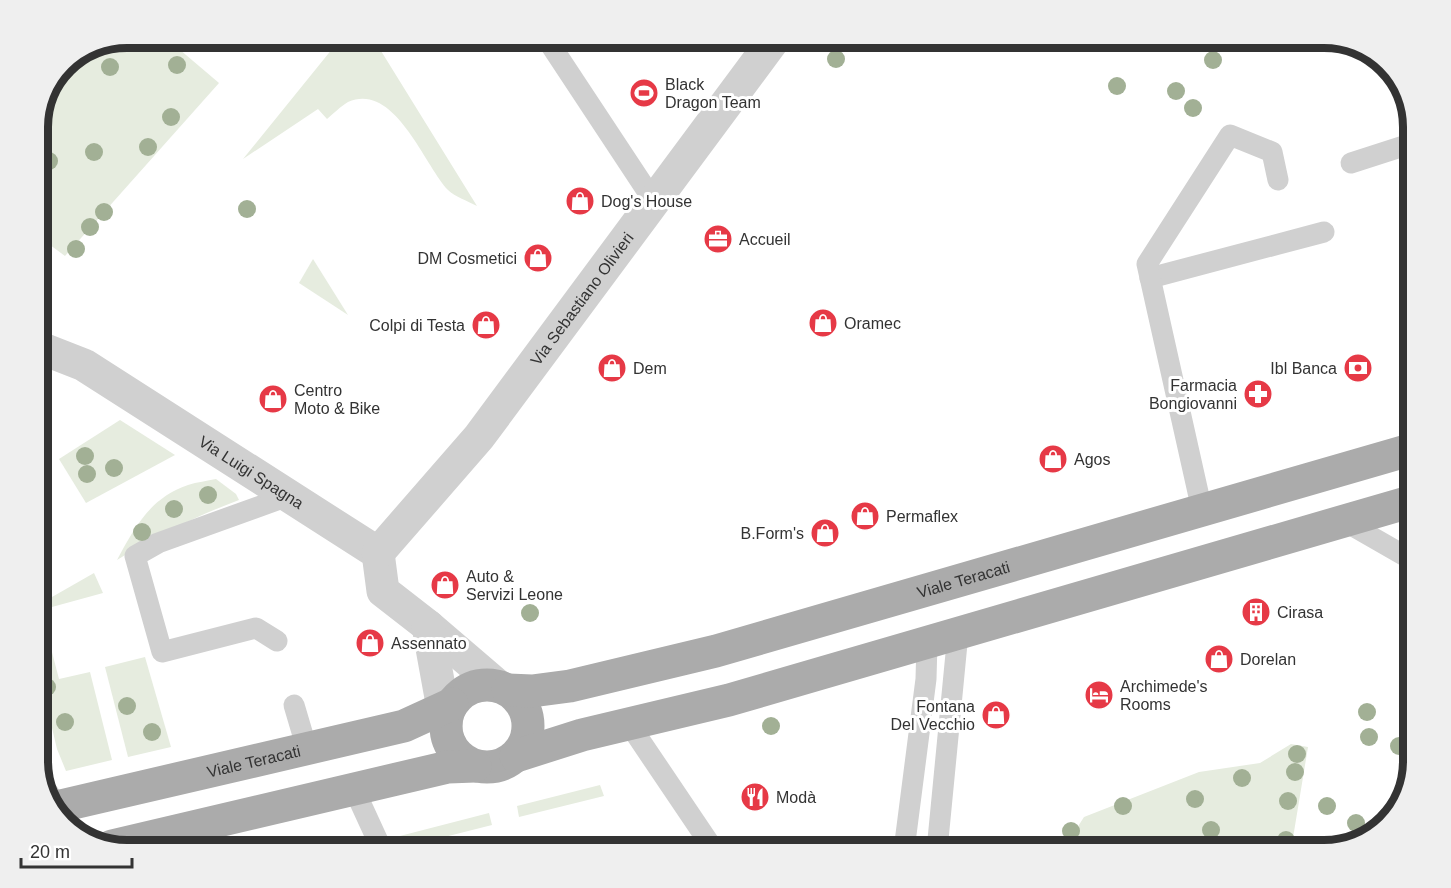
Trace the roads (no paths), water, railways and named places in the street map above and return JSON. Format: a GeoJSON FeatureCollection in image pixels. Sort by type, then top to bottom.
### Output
{"type":"FeatureCollection","features":[{"type":"Feature","properties":{"kind":"main road","name":"Viale Teracati"},"geometry":{"type":"LineString","coordinates":[[503,688],[532,691],[570,686],[716,651],[1403,452]]}},
{"type":"Feature","properties":{"kind":"main road"},"geometry":{"type":"LineString","coordinates":[[516,756],[582,735],[729,700],[1403,504]]}},
{"type":"Feature","properties":{"kind":"main road"},"geometry":{"type":"LineString","coordinates":[[181,840],[354,789],[448,767],[486,768],[507,763],[523,747],[529,726],[523,705],[503,688],[488,685],[467,690],[447,712],[447,735],[457,754],[475,766]]}},
{"type":"Feature","properties":{"kind":"main road","name":"Viale Teracati"},"geometry":{"type":"LineString","coordinates":[[59,800],[307,749],[404,726],[447,712]]}},
{"type":"Feature","properties":{"kind":"street","name":"Via Sebastiano Olivieri"},"geometry":{"type":"LineString","coordinates":[[378,553],[479,437],[767,48]]}},
{"type":"Feature","properties":{"kind":"street","name":"Via Luigi Spagna"},"geometry":{"type":"LineString","coordinates":[[48,351],[84,365],[378,553]]}},
{"type":"Feature","properties":{"kind":"street"},"geometry":{"type":"LineString","coordinates":[[378,553],[383,591],[503,688]]}},
{"type":"Feature","properties":{"kind":"street"},"geometry":{"type":"LineString","coordinates":[[428,626],[447,712]]}},
{"type":"Feature","properties":{"kind":"lane"},"geometry":{"type":"LineString","coordinates":[[553,48],[653,200]]}},
{"type":"Feature","properties":{"kind":"lane"},"geometry":{"type":"LineString","coordinates":[[1202,510],[1147,264],[1230,135],[1272,152],[1278,180]]}},
{"type":"Feature","properties":{"kind":"lane"},"geometry":{"type":"LineString","coordinates":[[1351,164],[1403,146]]}},
{"type":"Feature","properties":{"kind":"lane"},"geometry":{"type":"LineString","coordinates":[[1150,278],[1324,232]]}},
{"type":"Feature","properties":{"kind":"lane"},"geometry":{"type":"LineString","coordinates":[[277,641],[256,628],[162,652],[135,556],[158,543],[288,496]]}},
{"type":"Feature","properties":{"kind":"lane"},"geometry":{"type":"LineString","coordinates":[[1344,521],[1403,555]]}},
{"type":"Feature","properties":{"kind":"lane"},"geometry":{"type":"LineString","coordinates":[[938,840],[958,633]]}},
{"type":"Feature","properties":{"kind":"lane"},"geometry":{"type":"LineString","coordinates":[[905,840],[926,679],[927,642]]}},
{"type":"Feature","properties":{"kind":"lane"},"geometry":{"type":"LineString","coordinates":[[294,705],[307,749]]}},
{"type":"Feature","properties":{"kind":"lane"},"geometry":{"type":"LineString","coordinates":[[629,724],[707,840]]}},
{"type":"Feature","properties":{"kind":"lane"},"geometry":{"type":"LineString","coordinates":[[354,789],[377,840]]}},
{"type":"Feature","properties":{"kind":"place","name":"Black Dragon Team"},"geometry":{"type":"Point","coordinates":[644,93]}},
{"type":"Feature","properties":{"kind":"place","name":"Dog's House"},"geometry":{"type":"Point","coordinates":[580,201]}},
{"type":"Feature","properties":{"kind":"place","name":"Accueil"},"geometry":{"type":"Point","coordinates":[718,239]}},
{"type":"Feature","properties":{"kind":"place","name":"DM Cosmetici"},"geometry":{"type":"Point","coordinates":[538,258]}},
{"type":"Feature","properties":{"kind":"place","name":"Oramec"},"geometry":{"type":"Point","coordinates":[823,323]}},
{"type":"Feature","properties":{"kind":"place","name":"Colpi di Testa"},"geometry":{"type":"Point","coordinates":[486,325]}},
{"type":"Feature","properties":{"kind":"place","name":"Dem"},"geometry":{"type":"Point","coordinates":[612,368]}},
{"type":"Feature","properties":{"kind":"place","name":"Ibl Banca"},"geometry":{"type":"Point","coordinates":[1358,368]}},
{"type":"Feature","properties":{"kind":"place","name":"Farmacia Bongiovanni"},"geometry":{"type":"Point","coordinates":[1258,394]}},
{"type":"Feature","properties":{"kind":"place","name":"Centro Moto & Bike"},"geometry":{"type":"Point","coordinates":[273,399]}},
{"type":"Feature","properties":{"kind":"place","name":"Agos"},"geometry":{"type":"Point","coordinates":[1053,459]}},
{"type":"Feature","properties":{"kind":"place","name":"Permaflex"},"geometry":{"type":"Point","coordinates":[865,516]}},
{"type":"Feature","properties":{"kind":"place","name":"B.Form's"},"geometry":{"type":"Point","coordinates":[825,533]}},
{"type":"Feature","properties":{"kind":"place","name":"Auto & Servizi Leone"},"geometry":{"type":"Point","coordinates":[445,585]}},
{"type":"Feature","properties":{"kind":"place","name":"Cirasa"},"geometry":{"type":"Point","coordinates":[1256,612]}},
{"type":"Feature","properties":{"kind":"place","name":"Assennato"},"geometry":{"type":"Point","coordinates":[370,643]}},
{"type":"Feature","properties":{"kind":"place","name":"Dorelan"},"geometry":{"type":"Point","coordinates":[1219,659]}},
{"type":"Feature","properties":{"kind":"place","name":"Archimede's Rooms"},"geometry":{"type":"Point","coordinates":[1099,695]}},
{"type":"Feature","properties":{"kind":"place","name":"Fontana Del Vecchio"},"geometry":{"type":"Point","coordinates":[996,715]}},
{"type":"Feature","properties":{"kind":"place","name":"Modà"},"geometry":{"type":"Point","coordinates":[755,797]}}]}
